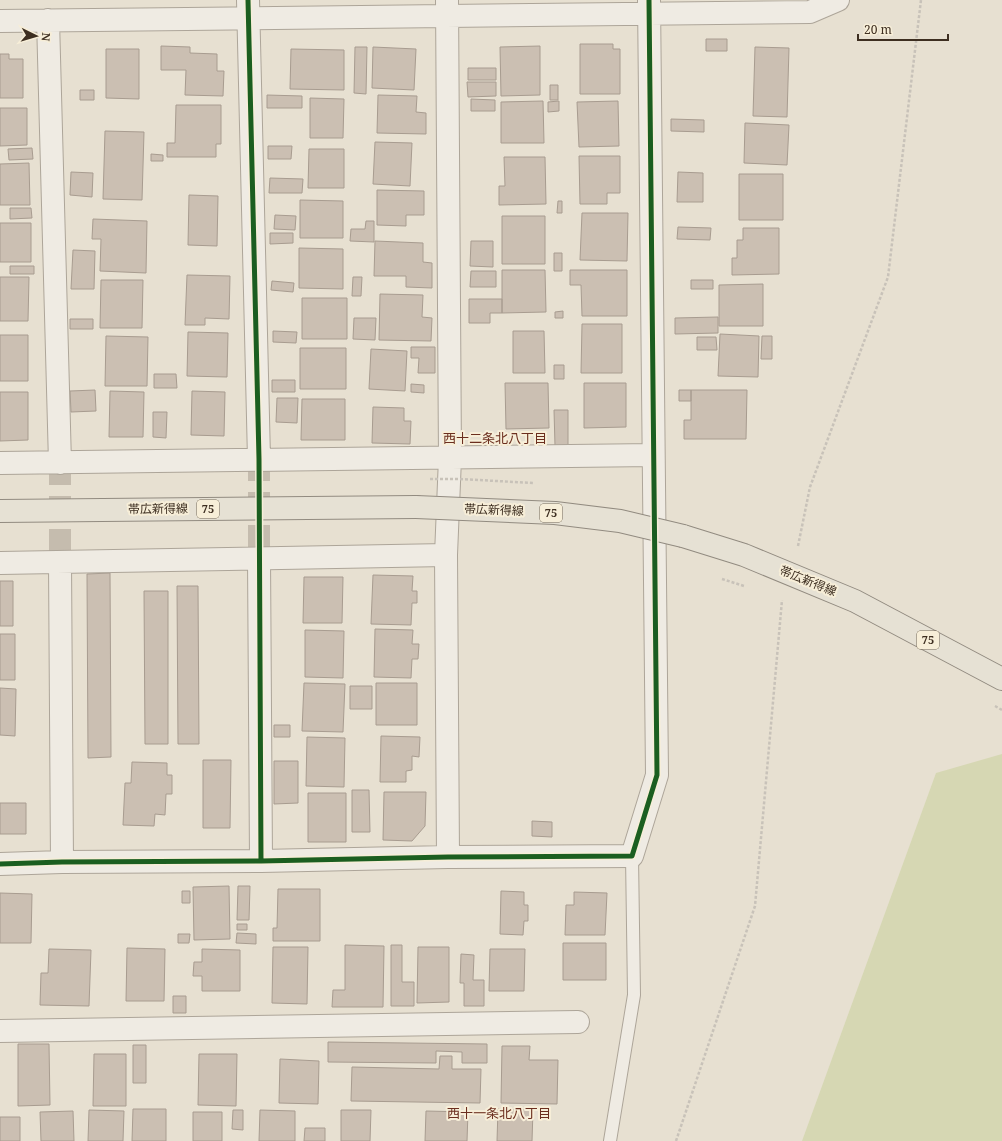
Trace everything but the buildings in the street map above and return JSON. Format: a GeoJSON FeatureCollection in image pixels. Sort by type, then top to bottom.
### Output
{"type":"FeatureCollection","features":[{"type":"Feature","properties":{"kind":"main road","name":"帯広新得線"},"geometry":{"type":"LineString","coordinates":[[0,511],[416,507],[555,513],[620,521],[683,536],[744,555],[855,601],[1002,679]]}},
{"type":"Feature","properties":{"kind":"street"},"geometry":{"type":"LineString","coordinates":[[0,21],[48,20],[248,9],[649,7],[810,12],[838,0]]}},
{"type":"Feature","properties":{"kind":"street"},"geometry":{"type":"LineString","coordinates":[[0,864],[448,857],[632,856],[658,775],[653,455],[649,7]]}},
{"type":"Feature","properties":{"kind":"street"},"geometry":{"type":"LineString","coordinates":[[447,8],[450,458],[446,555],[448,857]]}},
{"type":"Feature","properties":{"kind":"street"},"geometry":{"type":"LineString","coordinates":[[248,9],[259,460]]}},
{"type":"Feature","properties":{"kind":"street"},"geometry":{"type":"LineString","coordinates":[[48,20],[60,463]]}},
{"type":"Feature","properties":{"kind":"street"},"geometry":{"type":"LineString","coordinates":[[0,463],[653,455]]}},
{"type":"Feature","properties":{"kind":"street"},"geometry":{"type":"LineString","coordinates":[[0,563],[446,555]]}},
{"type":"Feature","properties":{"kind":"street"},"geometry":{"type":"LineString","coordinates":[[260,558],[260,861]]}},
{"type":"Feature","properties":{"kind":"street"},"geometry":{"type":"LineString","coordinates":[[60,562],[62,862]]}},
{"type":"Feature","properties":{"kind":"street"},"geometry":{"type":"LineString","coordinates":[[0,1031],[578,1022]]}},
{"type":"Feature","properties":{"kind":"lane"},"geometry":{"type":"LineString","coordinates":[[610,1141],[634,995],[632,856]]}},
{"type":"Feature","properties":{"kind":"path"},"geometry":{"type":"LineString","coordinates":[[798,546],[810,488],[888,277],[921,0]]}},
{"type":"Feature","properties":{"kind":"path"},"geometry":{"type":"LineString","coordinates":[[719,577],[747,587]]}},
{"type":"Feature","properties":{"kind":"path"},"geometry":{"type":"LineString","coordinates":[[676,1141],[755,906],[782,600],[775,597]]}},
{"type":"Feature","properties":{"kind":"green space"},"geometry":{"type":"Polygon","coordinates":[[[1002,754],[1002,1141],[802,1141],[936,773],[1002,754]]]}},
{"type":"Feature","properties":{"kind":"tunnel"},"geometry":{"type":"LineString","coordinates":[[259,459],[259,558]]}},
{"type":"Feature","properties":{"kind":"tunnel"},"geometry":{"type":"LineString","coordinates":[[60,463],[60,562]]}},
{"type":"Feature","properties":{"kind":"cycle path"},"geometry":{"type":"LineString","coordinates":[[248,0],[259,459],[261,861]]}},
{"type":"Feature","properties":{"kind":"cycle path"},"geometry":{"type":"LineString","coordinates":[[0,864],[448,857],[632,856],[657,775],[649,0]]}},
{"type":"Feature","properties":{"kind":"district","name":"西十二条北八丁目"},"geometry":{"type":"Point","coordinates":[495,438]}},
{"type":"Feature","properties":{"kind":"district","name":"西十一条北八丁目"},"geometry":{"type":"Point","coordinates":[499,1113]}}]}
